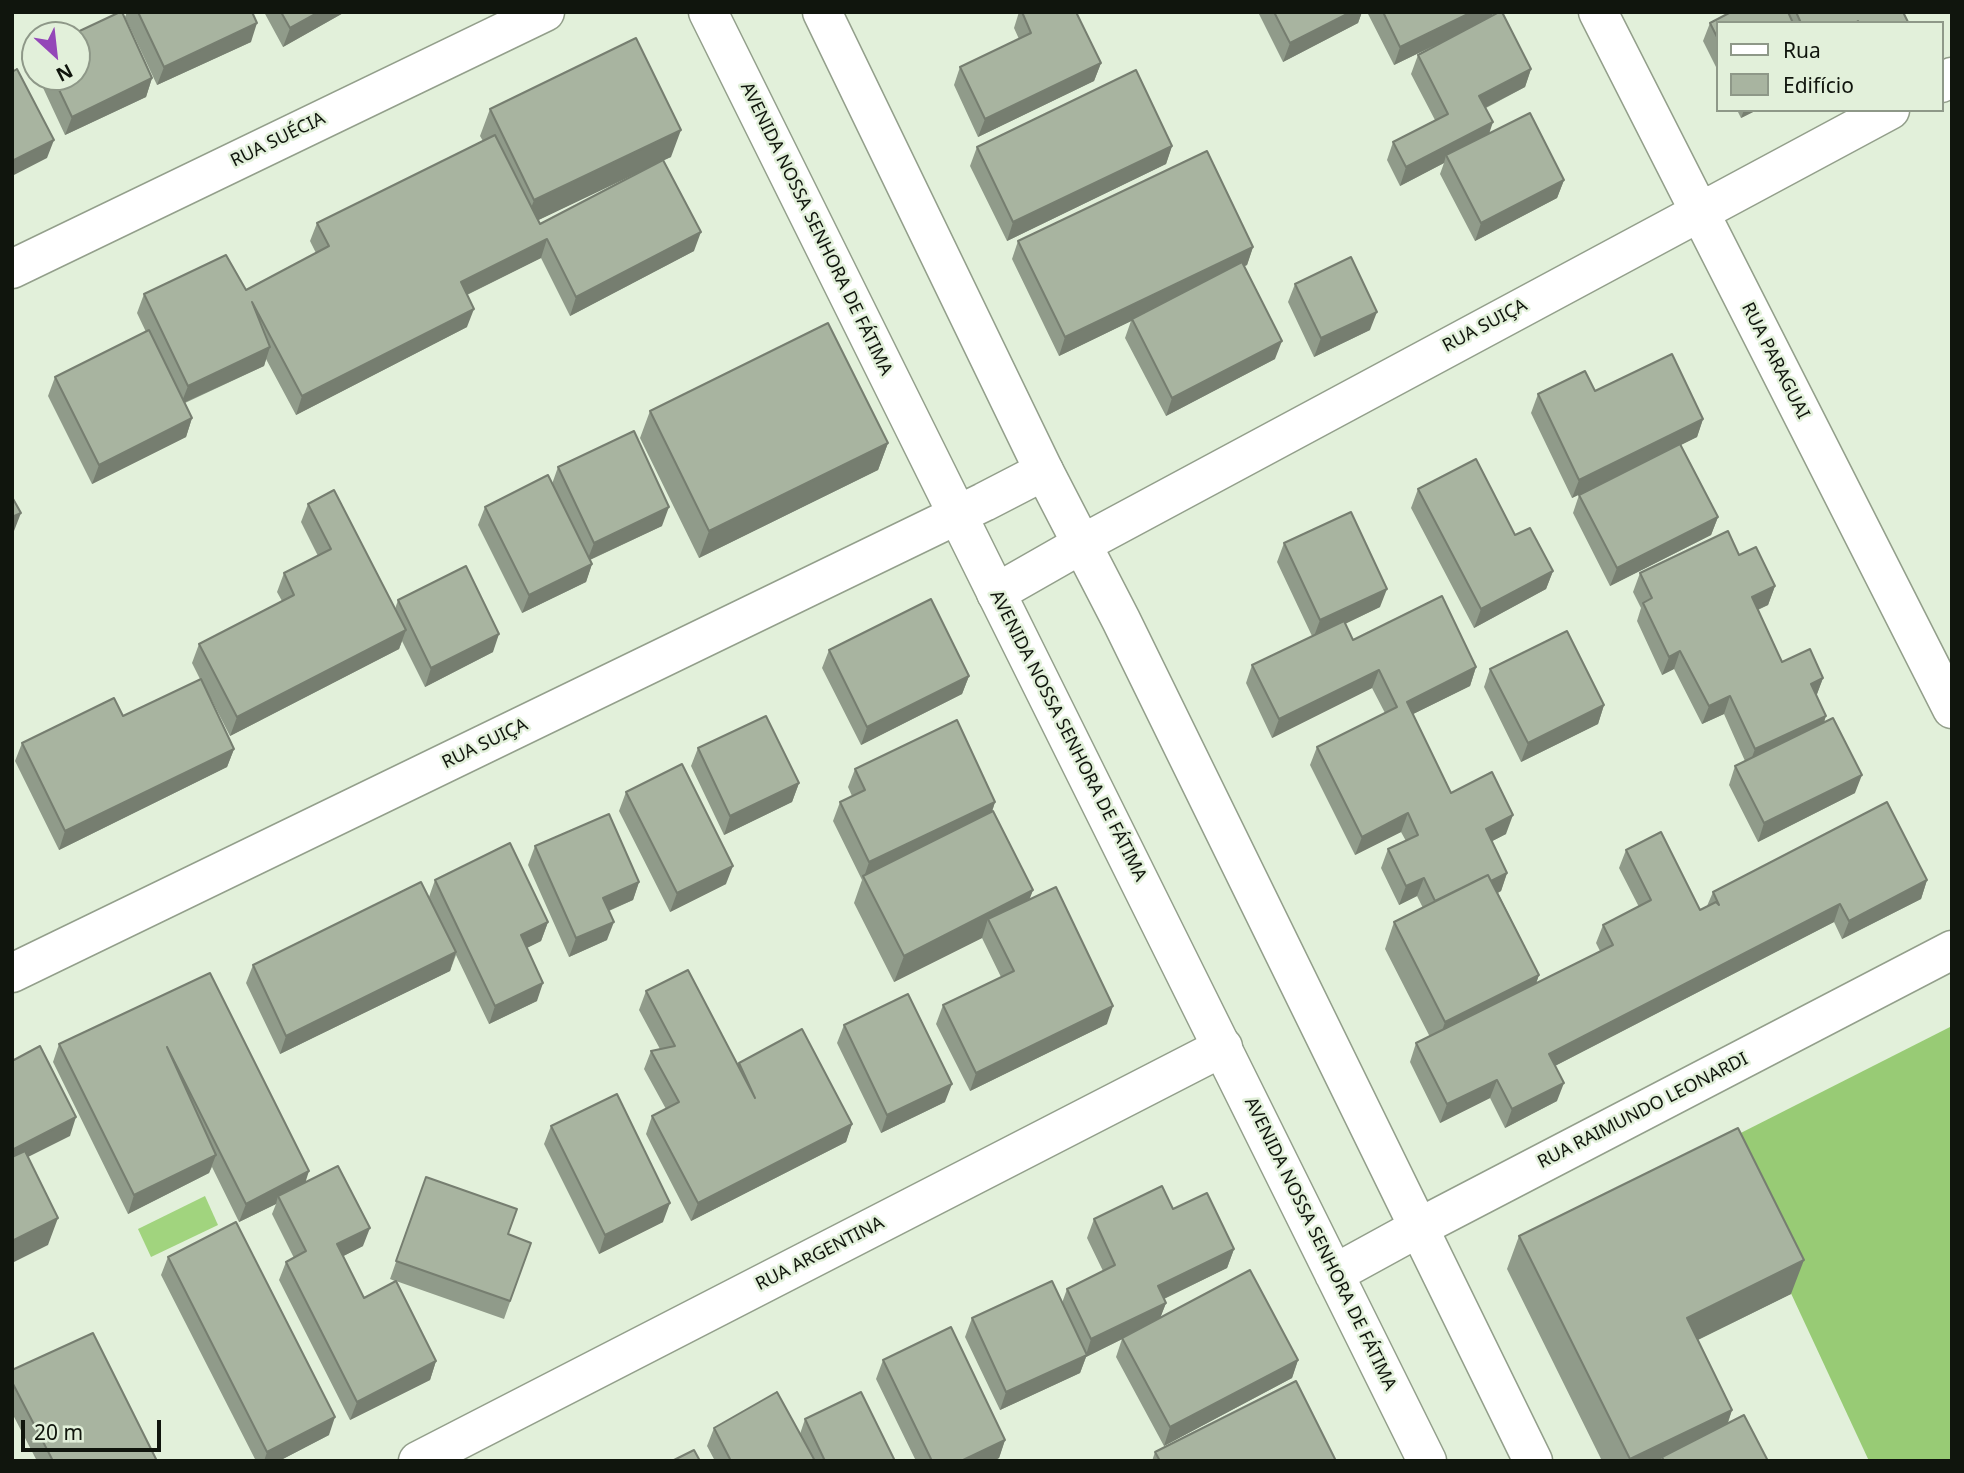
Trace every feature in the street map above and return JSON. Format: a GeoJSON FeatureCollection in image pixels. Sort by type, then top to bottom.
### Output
{"type":"FeatureCollection","features":[{"type":"Feature","properties":{"kind":"street","name":"RUA SUÉCIA"},"geometry":{"type":"LineString","coordinates":[[12,268],[545,12]]}},
{"type":"Feature","properties":{"kind":"street","name":"AVENIDA NOSSA SENHORA DE FÁTIMA"},"geometry":{"type":"LineString","coordinates":[[708,12],[1427,1461]]}},
{"type":"Feature","properties":{"kind":"street"},"geometry":{"type":"LineString","coordinates":[[822,12],[1044,471],[1533,1461]]}},
{"type":"Feature","properties":{"kind":"street","name":"RUA PARAGUAI"},"geometry":{"type":"LineString","coordinates":[[1598,12],[1952,709]]}},
{"type":"Feature","properties":{"kind":"street","name":"RUA SUIÇA"},"geometry":{"type":"LineString","coordinates":[[996,593],[1082,544],[1886,112]]}},
{"type":"Feature","properties":{"kind":"street","name":"RUA SUIÇA"},"geometry":{"type":"LineString","coordinates":[[12,973],[1044,471]]}},
{"type":"Feature","properties":{"kind":"street","name":"RUA RAIMUNDO LEONARDI"},"geometry":{"type":"LineString","coordinates":[[1334,1274],[1952,950]]}},
{"type":"Feature","properties":{"kind":"street","name":"RUA ARGENTINA"},"geometry":{"type":"LineString","coordinates":[[418,1461],[1223,1047]]}},
{"type":"Feature","properties":{"kind":"shaded area"},"geometry":{"type":"Polygon","coordinates":[[[1952,1026],[1952,1461],[1869,1461],[1721,1143],[1952,1026]]]}},
{"type":"Feature","properties":{"kind":"shaded area"},"geometry":{"type":"Polygon","coordinates":[[[205,1196],[218,1225],[151,1257],[138,1229],[205,1196]]]}},
{"type":"Feature","properties":{"kind":"building"},"geometry":{"type":"Polygon","coordinates":[[[122,12],[152,78],[72,117],[60,91],[91,91],[91,26],[122,12]]]}},
{"type":"Feature","properties":{"kind":"building"},"geometry":{"type":"Polygon","coordinates":[[[138,12],[252,12],[257,23],[164,67],[138,12]]]}},
{"type":"Feature","properties":{"kind":"building"},"geometry":{"type":"Polygon","coordinates":[[[281,12],[319,12],[290,28],[281,12]]]}},
{"type":"Feature","properties":{"kind":"building"},"geometry":{"type":"Polygon","coordinates":[[[1022,12],[1076,12],[1101,63],[985,119],[960,67],[1031,33],[1022,12]]]}},
{"type":"Feature","properties":{"kind":"building"},"geometry":{"type":"Polygon","coordinates":[[[1274,12],[1351,12],[1290,43],[1274,12]]]}},
{"type":"Feature","properties":{"kind":"building"},"geometry":{"type":"Polygon","coordinates":[[[1383,12],[1472,12],[1400,47],[1383,12]]]}},
{"type":"Feature","properties":{"kind":"building"},"geometry":{"type":"Polygon","coordinates":[[[1502,12],[1531,69],[1479,96],[1493,122],[1406,167],[1393,142],[1448,114],[1418,55],[1502,12]]]}},
{"type":"Feature","properties":{"kind":"building"},"geometry":{"type":"Polygon","coordinates":[[[1731,12],[1788,12],[1792,21],[1716,21],[1716,35],[1710,23],[1731,12]]]}},
{"type":"Feature","properties":{"kind":"building"},"geometry":{"type":"Polygon","coordinates":[[[1796,12],[1903,12],[1908,21],[1858,21],[1800,21],[1796,12]]]}},
{"type":"Feature","properties":{"kind":"building"},"geometry":{"type":"Polygon","coordinates":[[[636,38],[681,130],[534,200],[490,109],[636,38]]]}},
{"type":"Feature","properties":{"kind":"building"},"geometry":{"type":"Polygon","coordinates":[[[17,69],[21,77],[21,91],[28,91],[54,140],[12,161],[12,72],[17,69]]]}},
{"type":"Feature","properties":{"kind":"building"},"geometry":{"type":"Polygon","coordinates":[[[1136,70],[1172,146],[1013,222],[977,147],[1136,70]]]}},
{"type":"Feature","properties":{"kind":"building"},"geometry":{"type":"Polygon","coordinates":[[[1530,113],[1564,180],[1481,223],[1446,155],[1530,113]]]}},
{"type":"Feature","properties":{"kind":"building"},"geometry":{"type":"Polygon","coordinates":[[[495,135],[540,224],[663,160],[701,232],[576,297],[547,239],[461,282],[474,309],[302,396],[252,302],[270,347],[188,386],[144,294],[226,255],[246,290],[329,246],[317,223],[495,135]]]}},
{"type":"Feature","properties":{"kind":"building"},"geometry":{"type":"Polygon","coordinates":[[[1207,151],[1253,247],[1065,337],[1018,241],[1207,151]]]}},
{"type":"Feature","properties":{"kind":"building"},"geometry":{"type":"Polygon","coordinates":[[[1351,257],[1377,312],[1321,338],[1295,284],[1351,257]]]}},
{"type":"Feature","properties":{"kind":"building"},"geometry":{"type":"Polygon","coordinates":[[[1242,262],[1282,341],[1172,398],[1132,319],[1242,262]]]}},
{"type":"Feature","properties":{"kind":"building"},"geometry":{"type":"Polygon","coordinates":[[[828,323],[888,443],[709,531],[650,411],[828,323]]]}},
{"type":"Feature","properties":{"kind":"building"},"geometry":{"type":"Polygon","coordinates":[[[149,330],[192,418],[99,465],[55,377],[149,330]]]}},
{"type":"Feature","properties":{"kind":"building"},"geometry":{"type":"Polygon","coordinates":[[[1672,354],[1703,419],[1579,480],[1538,394],[1585,371],[1595,391],[1672,354]]]}},
{"type":"Feature","properties":{"kind":"building"},"geometry":{"type":"Polygon","coordinates":[[[634,431],[669,507],[594,543],[558,467],[634,431]]]}},
{"type":"Feature","properties":{"kind":"building"},"geometry":{"type":"Polygon","coordinates":[[[1680,444],[1718,517],[1617,568],[1579,495],[1680,444]]]}},
{"type":"Feature","properties":{"kind":"building"},"geometry":{"type":"Polygon","coordinates":[[[1476,459],[1515,535],[1530,528],[1553,571],[1481,609],[1418,489],[1476,459]]]}},
{"type":"Feature","properties":{"kind":"building"},"geometry":{"type":"Polygon","coordinates":[[[548,475],[592,564],[529,595],[485,507],[548,475]]]}},
{"type":"Feature","properties":{"kind":"building"},"geometry":{"type":"Polygon","coordinates":[[[334,490],[406,630],[237,717],[199,644],[294,595],[284,573],[331,549],[308,504],[334,490]]]}},
{"type":"Feature","properties":{"kind":"building"},"geometry":{"type":"Polygon","coordinates":[[[12,497],[21,513],[12,517],[12,497]]]}},
{"type":"Feature","properties":{"kind":"building"},"geometry":{"type":"Polygon","coordinates":[[[1351,512],[1387,589],[1320,620],[1284,543],[1351,512]]]}},
{"type":"Feature","properties":{"kind":"building"},"geometry":{"type":"Polygon","coordinates":[[[1728,531],[1739,555],[1756,547],[1775,586],[1752,597],[1782,662],[1810,649],[1823,678],[1811,684],[1826,716],[1755,749],[1730,696],[1709,706],[1680,651],[1669,657],[1643,603],[1652,598],[1640,573],[1728,531]]]}},
{"type":"Feature","properties":{"kind":"building"},"geometry":{"type":"Polygon","coordinates":[[[466,566],[499,634],[431,668],[398,600],[466,566]]]}},
{"type":"Feature","properties":{"kind":"building"},"geometry":{"type":"Polygon","coordinates":[[[1442,596],[1476,667],[1407,702],[1451,793],[1492,772],[1513,815],[1486,829],[1507,873],[1491,881],[1488,875],[1435,901],[1424,878],[1406,886],[1388,849],[1418,835],[1408,813],[1362,837],[1317,747],[1397,707],[1379,670],[1279,719],[1252,665],[1344,621],[1353,640],[1442,596]]]}},
{"type":"Feature","properties":{"kind":"building"},"geometry":{"type":"Polygon","coordinates":[[[931,599],[969,676],[867,727],[829,650],[931,599]]]}},
{"type":"Feature","properties":{"kind":"building"},"geometry":{"type":"Polygon","coordinates":[[[1567,631],[1604,705],[1528,743],[1490,669],[1567,631]]]}},
{"type":"Feature","properties":{"kind":"building"},"geometry":{"type":"Polygon","coordinates":[[[201,679],[234,749],[65,831],[22,743],[114,698],[123,716],[201,679]]]}},
{"type":"Feature","properties":{"kind":"building"},"geometry":{"type":"Polygon","coordinates":[[[766,716],[799,783],[730,816],[698,748],[766,716]]]}},
{"type":"Feature","properties":{"kind":"building"},"geometry":{"type":"Polygon","coordinates":[[[1833,718],[1862,775],[1764,823],[1735,766],[1833,718]]]}},
{"type":"Feature","properties":{"kind":"building"},"geometry":{"type":"Polygon","coordinates":[[[957,720],[995,802],[869,862],[840,802],[865,790],[855,769],[957,720]]]}},
{"type":"Feature","properties":{"kind":"building"},"geometry":{"type":"Polygon","coordinates":[[[682,764],[733,866],[677,893],[626,792],[682,764]]]}},
{"type":"Feature","properties":{"kind":"building"},"geometry":{"type":"Polygon","coordinates":[[[1887,802],[1927,880],[1849,921],[1840,904],[1549,1054],[1564,1083],[1512,1109],[1497,1080],[1447,1104],[1416,1043],[1613,945],[1603,925],[1651,900],[1626,850],[1661,832],[1700,910],[1716,902],[1719,905],[1713,892],[1887,802]]]}},
{"type":"Feature","properties":{"kind":"building"},"geometry":{"type":"Polygon","coordinates":[[[993,811],[1033,890],[904,956],[863,876],[993,811]]]}},
{"type":"Feature","properties":{"kind":"building"},"geometry":{"type":"Polygon","coordinates":[[[609,814],[639,882],[603,898],[614,922],[576,938],[535,846],[609,814]]]}},
{"type":"Feature","properties":{"kind":"building"},"geometry":{"type":"Polygon","coordinates":[[[510,843],[548,922],[521,935],[543,983],[495,1006],[435,880],[510,843]]]}},
{"type":"Feature","properties":{"kind":"building"},"geometry":{"type":"Polygon","coordinates":[[[1488,875],[1539,975],[1445,1022],[1394,922],[1488,875]]]}},
{"type":"Feature","properties":{"kind":"building"},"geometry":{"type":"Polygon","coordinates":[[[421,882],[456,952],[286,1036],[253,965],[421,882]]]}},
{"type":"Feature","properties":{"kind":"building"},"geometry":{"type":"Polygon","coordinates":[[[1056,887],[1113,1006],[976,1073],[943,1005],[1014,971],[988,919],[1056,887]]]}},
{"type":"Feature","properties":{"kind":"building"},"geometry":{"type":"Polygon","coordinates":[[[688,970],[755,1098],[739,1063],[802,1029],[852,1124],[698,1203],[652,1116],[679,1102],[651,1051],[675,1046],[646,991],[688,970]]]}},
{"type":"Feature","properties":{"kind":"building"},"geometry":{"type":"Polygon","coordinates":[[[210,973],[309,1171],[246,1204],[167,1047],[216,1155],[134,1195],[59,1044],[210,973]]]}},
{"type":"Feature","properties":{"kind":"building"},"geometry":{"type":"Polygon","coordinates":[[[908,994],[952,1084],[887,1115],[844,1025],[908,994]]]}},
{"type":"Feature","properties":{"kind":"building"},"geometry":{"type":"Polygon","coordinates":[[[40,1046],[76,1117],[12,1150],[12,1061],[40,1046]]]}},
{"type":"Feature","properties":{"kind":"building"},"geometry":{"type":"Polygon","coordinates":[[[617,1094],[670,1203],[605,1235],[551,1126],[617,1094]]]}},
{"type":"Feature","properties":{"kind":"building"},"geometry":{"type":"Polygon","coordinates":[[[1738,1128],[1804,1260],[1687,1318],[1732,1410],[1630,1459],[1519,1236],[1738,1128]]]}},
{"type":"Feature","properties":{"kind":"building"},"geometry":{"type":"Polygon","coordinates":[[[25,1151],[58,1218],[12,1241],[12,1157],[25,1151]]]}},
{"type":"Feature","properties":{"kind":"building"},"geometry":{"type":"Polygon","coordinates":[[[338,1166],[370,1228],[337,1244],[364,1298],[396,1281],[436,1361],[357,1402],[286,1262],[306,1251],[278,1196],[338,1166]]]}},
{"type":"Feature","properties":{"kind":"building"},"geometry":{"type":"Polygon","coordinates":[[[426,1177],[517,1209],[508,1234],[531,1243],[510,1301],[396,1261],[426,1177]]]}},
{"type":"Feature","properties":{"kind":"building"},"geometry":{"type":"Polygon","coordinates":[[[1162,1186],[1173,1209],[1207,1193],[1234,1249],[1158,1286],[1166,1303],[1091,1339],[1067,1289],[1115,1265],[1094,1219],[1162,1186]]]}},
{"type":"Feature","properties":{"kind":"building"},"geometry":{"type":"Polygon","coordinates":[[[236,1222],[335,1417],[267,1452],[168,1257],[236,1222]]]}},
{"type":"Feature","properties":{"kind":"building"},"geometry":{"type":"Polygon","coordinates":[[[1250,1270],[1298,1360],[1170,1427],[1122,1338],[1250,1270]]]}},
{"type":"Feature","properties":{"kind":"building"},"geometry":{"type":"Polygon","coordinates":[[[1052,1281],[1087,1355],[1006,1392],[972,1318],[1052,1281]]]}},
{"type":"Feature","properties":{"kind":"building"},"geometry":{"type":"Polygon","coordinates":[[[951,1327],[1005,1440],[961,1461],[932,1461],[883,1360],[951,1327]]]}},
{"type":"Feature","properties":{"kind":"building"},"geometry":{"type":"Polygon","coordinates":[[[93,1333],[157,1461],[53,1461],[12,1382],[12,1370],[93,1333]]]}},
{"type":"Feature","properties":{"kind":"building"},"geometry":{"type":"Polygon","coordinates":[[[1296,1381],[1336,1461],[1160,1461],[1155,1452],[1296,1381]]]}},
{"type":"Feature","properties":{"kind":"building"},"geometry":{"type":"Polygon","coordinates":[[[777,1392],[815,1461],[731,1461],[714,1428],[777,1392]]]}},
{"type":"Feature","properties":{"kind":"building"},"geometry":{"type":"Polygon","coordinates":[[[861,1392],[895,1461],[825,1461],[805,1419],[861,1392]]]}},
{"type":"Feature","properties":{"kind":"building"},"geometry":{"type":"Polygon","coordinates":[[[1744,1415],[1768,1461],[1664,1461],[1662,1457],[1744,1415]]]}},
{"type":"Feature","properties":{"kind":"building"},"geometry":{"type":"Polygon","coordinates":[[[694,1450],[700,1461],[672,1461],[694,1450]]]}}]}
